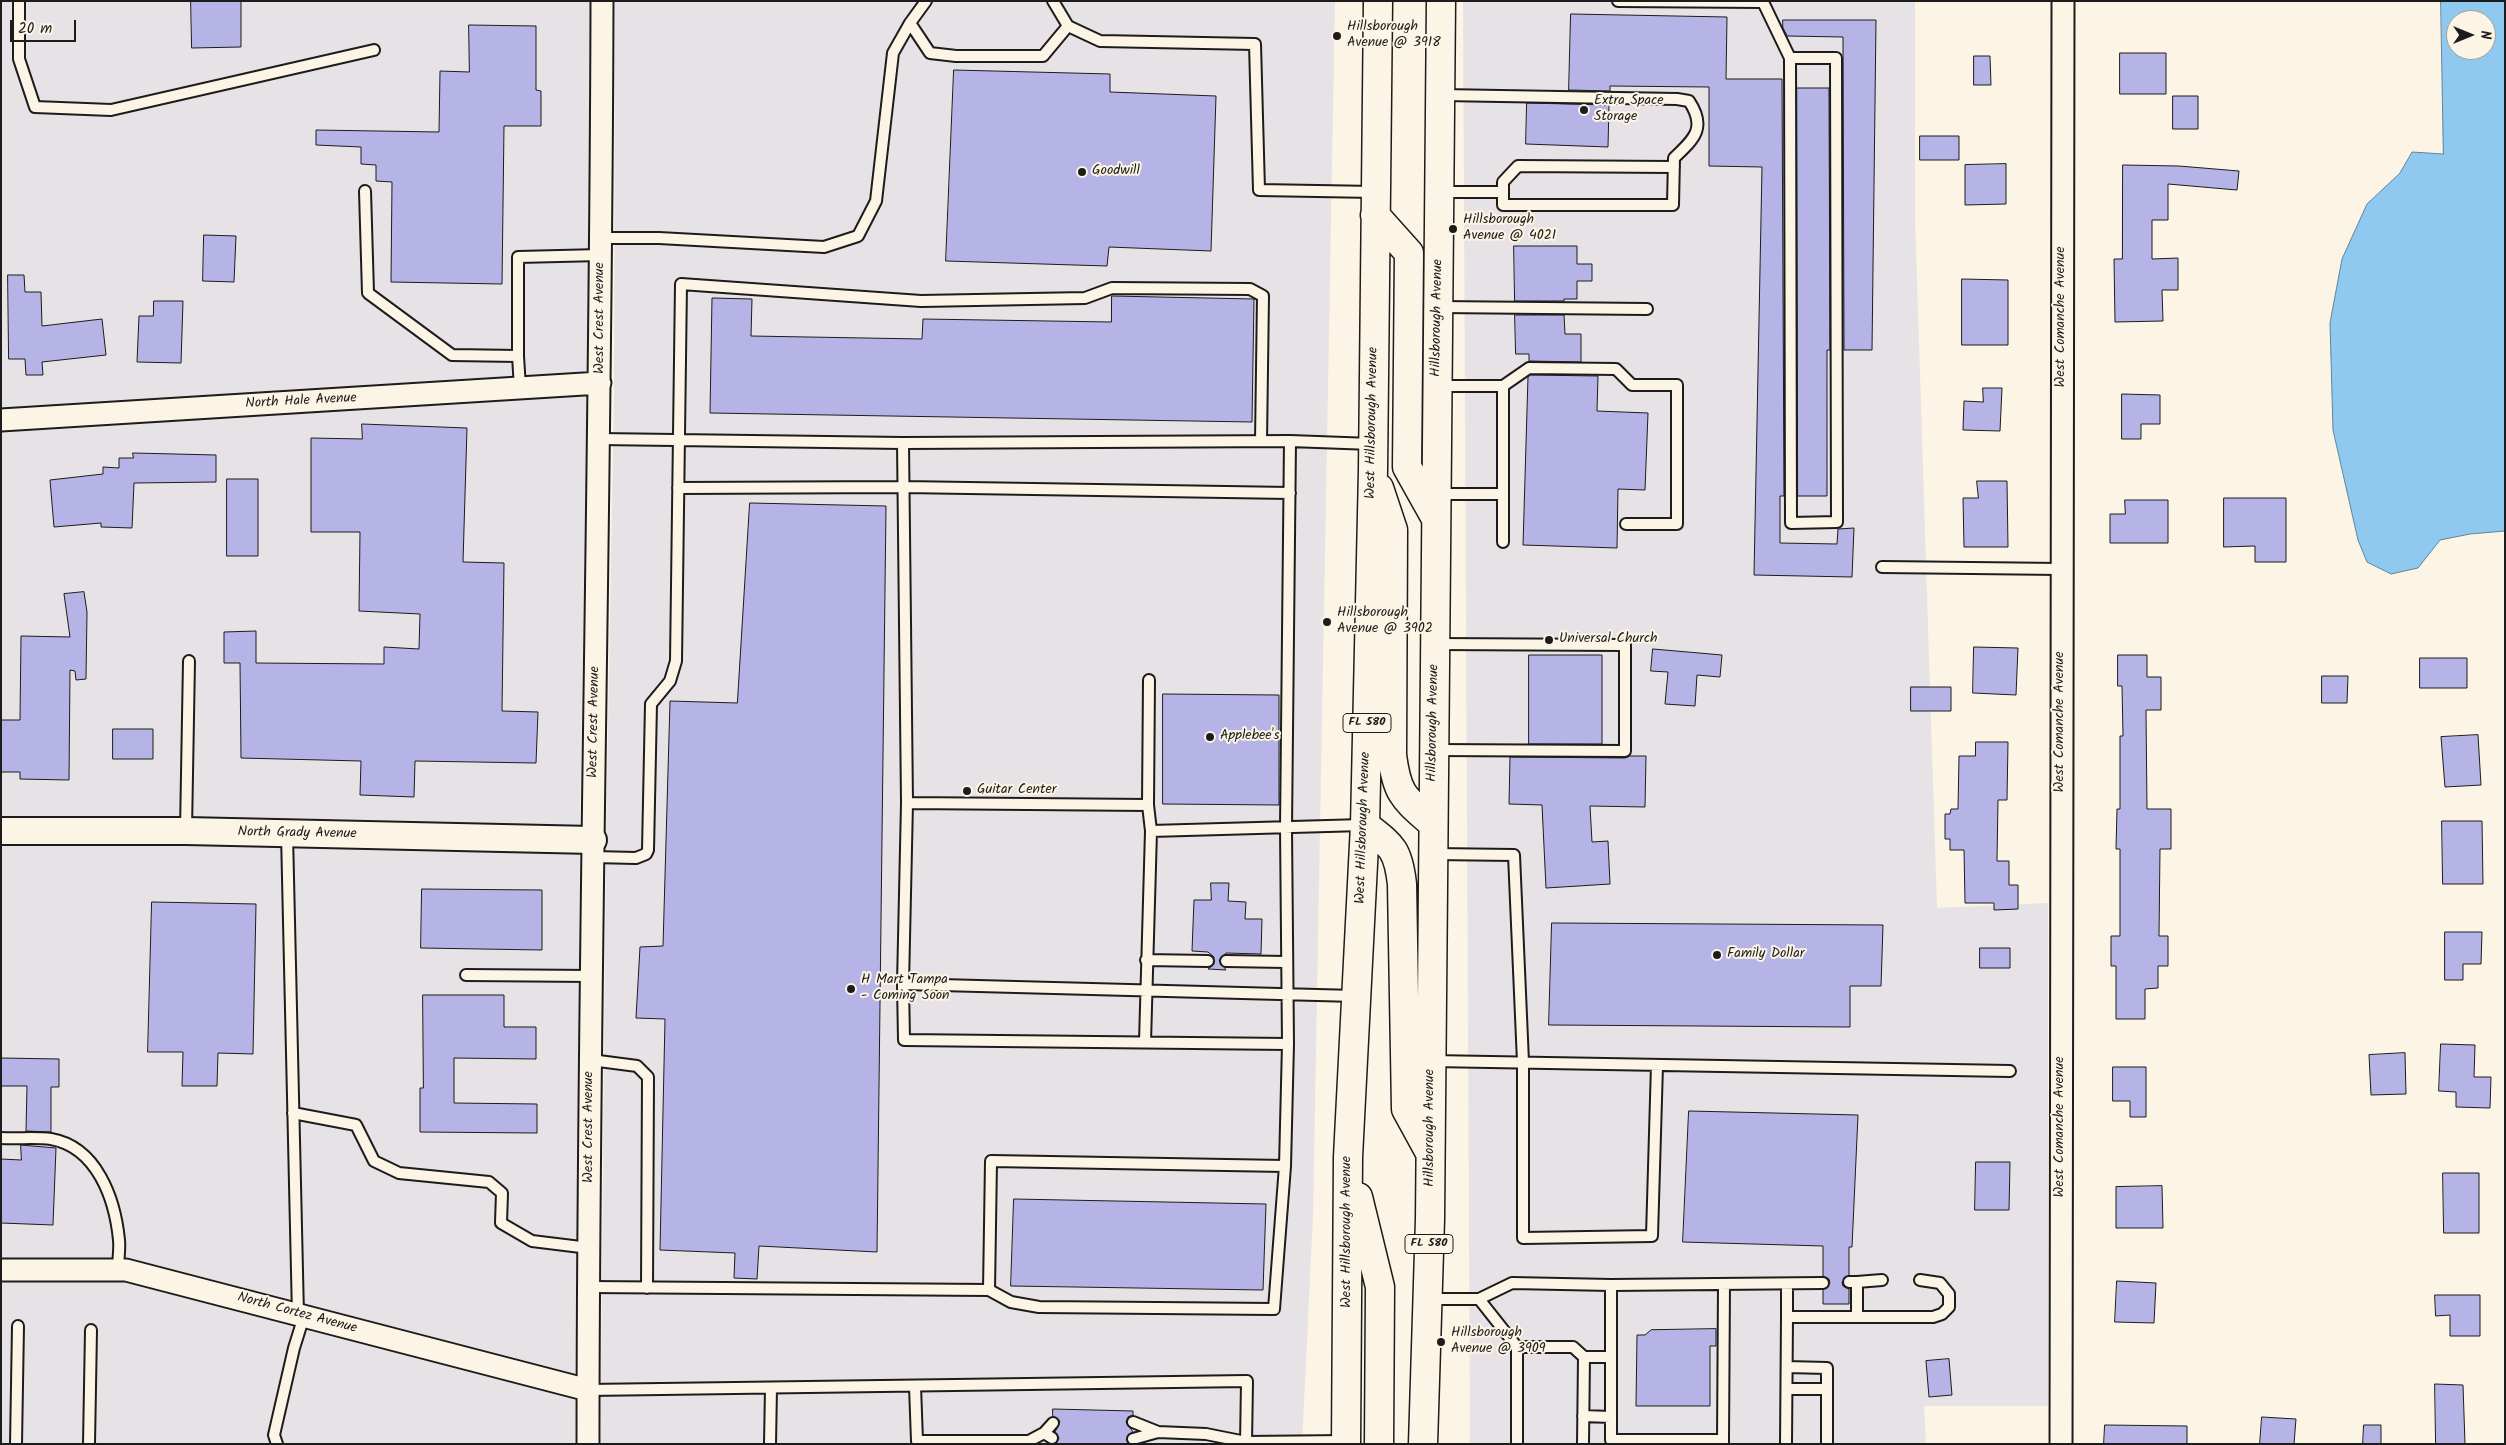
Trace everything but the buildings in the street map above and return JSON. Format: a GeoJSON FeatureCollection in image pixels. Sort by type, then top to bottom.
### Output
{"type":"FeatureCollection","features":[{"type":"Feature","properties":{"kind":"main road","name":"West Hillsborough Avenue"},"geometry":{"type":"LineString","coordinates":[[1346,1442],[1348,1157],[1365,825],[1373,470],[1378,1]]}},
{"type":"Feature","properties":{"kind":"main road","name":"Hillsborough Avenue"},"geometry":{"type":"LineString","coordinates":[[1423,1444],[1431,1154],[1432,854],[1442,1]]}},
{"type":"Feature","properties":{"kind":"main road"},"geometry":{"type":"LineString","coordinates":[[1375,203],[1410,252],[1407,467],[1436,506]]}},
{"type":"Feature","properties":{"kind":"main road"},"geometry":{"type":"LineString","coordinates":[[1373,470],[1393,530],[1392,755],[1396,782],[1406,800],[1433,824]]}},
{"type":"Feature","properties":{"kind":"main road"},"geometry":{"type":"LineString","coordinates":[[1365,825],[1387,842],[1399,860],[1402,884],[1406,1109],[1431,1154]]}},
{"type":"Feature","properties":{"kind":"main road"},"geometry":{"type":"LineString","coordinates":[[1348,1157],[1380,1287],[1379,1444]]}},
{"type":"Feature","properties":{"kind":"street","name":"West Crest Avenue"},"geometry":{"type":"LineString","coordinates":[[588,1444],[593,849],[600,383],[602,1]]}},
{"type":"Feature","properties":{"kind":"street","name":"West Comanche Avenue"},"geometry":{"type":"LineString","coordinates":[[2061,1444],[2063,1]]}},
{"type":"Feature","properties":{"kind":"street","name":"North Hale Avenue"},"geometry":{"type":"LineString","coordinates":[[1,420],[600,383]]}},
{"type":"Feature","properties":{"kind":"street","name":"North Grady Avenue"},"geometry":{"type":"LineString","coordinates":[[1,831],[287,833],[593,849]]}},
{"type":"Feature","properties":{"kind":"street","name":"North Cortez Avenue"},"geometry":{"type":"LineString","coordinates":[[1,1270],[126,1270],[588,1390]]}},
{"type":"Feature","properties":{"kind":"lane"},"geometry":{"type":"LineString","coordinates":[[19,1],[19,59],[34,107],[111,110],[374,50]]}},
{"type":"Feature","properties":{"kind":"lane"},"geometry":{"type":"LineString","coordinates":[[520,388],[518,356],[518,257],[659,238],[824,247],[858,236],[876,201],[893,53],[910,23],[926,1]]}},
{"type":"Feature","properties":{"kind":"lane"},"geometry":{"type":"LineString","coordinates":[[1053,1],[1068,26],[1100,41],[1255,44],[1259,190],[1375,203]]}},
{"type":"Feature","properties":{"kind":"lane"},"geometry":{"type":"LineString","coordinates":[[1618,1],[1763,2],[1790,58],[1791,523],[1837,522],[1836,58],[1790,58]]}},
{"type":"Feature","properties":{"kind":"lane"},"geometry":{"type":"LineString","coordinates":[[910,23],[930,53],[956,56],[1043,56],[1068,26]]}},
{"type":"Feature","properties":{"kind":"lane"},"geometry":{"type":"LineString","coordinates":[[1441,95],[1690,101],[1696,112],[1698,127],[1693,140],[1674,158],[1674,167],[1673,205],[1503,205],[1503,182],[1518,166],[1674,167]]}},
{"type":"Feature","properties":{"kind":"lane"},"geometry":{"type":"LineString","coordinates":[[365,191],[368,293],[452,355],[518,356]]}},
{"type":"Feature","properties":{"kind":"lane"},"geometry":{"type":"LineString","coordinates":[[1440,192],[1503,192]]}},
{"type":"Feature","properties":{"kind":"lane"},"geometry":{"type":"LineString","coordinates":[[593,849],[636,858],[646,854],[648,850],[651,704],[670,681],[676,661],[681,284],[921,301],[1085,298],[1112,288],[1250,289],[1263,296],[1261,441]]}},
{"type":"Feature","properties":{"kind":"lane"},"geometry":{"type":"LineString","coordinates":[[1438,307],[1647,309]]}},
{"type":"Feature","properties":{"kind":"lane"},"geometry":{"type":"LineString","coordinates":[[1438,386],[1503,386],[1528,368],[1616,369],[1632,385],[1677,385],[1678,524],[1626,524]]}},
{"type":"Feature","properties":{"kind":"lane"},"geometry":{"type":"LineString","coordinates":[[1503,386],[1503,542]]}},
{"type":"Feature","properties":{"kind":"lane"},"geometry":{"type":"LineString","coordinates":[[599,439],[903,443],[1290,441],[1373,444]]}},
{"type":"Feature","properties":{"kind":"lane"},"geometry":{"type":"LineString","coordinates":[[589,1287],[989,1290],[1012,1302],[1039,1307],[1274,1309],[1285,1166],[1288,1044],[1286,994],[1286,828],[1290,441]]}},
{"type":"Feature","properties":{"kind":"lane"},"geometry":{"type":"LineString","coordinates":[[903,443],[907,803],[903,984],[904,1040],[1288,1044]]}},
{"type":"Feature","properties":{"kind":"lane"},"geometry":{"type":"LineString","coordinates":[[678,488],[904,488],[1290,493]]}},
{"type":"Feature","properties":{"kind":"lane"},"geometry":{"type":"LineString","coordinates":[[1436,506],[1503,494]]}},
{"type":"Feature","properties":{"kind":"lane"},"geometry":{"type":"LineString","coordinates":[[1882,567],[2061,569]]}},
{"type":"Feature","properties":{"kind":"lane"},"geometry":{"type":"LineString","coordinates":[[1434,750],[1625,751],[1625,645],[1435,644]]}},
{"type":"Feature","properties":{"kind":"lane"},"geometry":{"type":"LineString","coordinates":[[186,831],[189,661]]}},
{"type":"Feature","properties":{"kind":"lane"},"geometry":{"type":"LineString","coordinates":[[1145,1042],[1151,831],[1148,805],[1149,680]]}},
{"type":"Feature","properties":{"kind":"lane"},"geometry":{"type":"LineString","coordinates":[[907,803],[1148,805]]}},
{"type":"Feature","properties":{"kind":"lane"},"geometry":{"type":"LineString","coordinates":[[1151,831],[1365,825]]}},
{"type":"Feature","properties":{"kind":"lane"},"geometry":{"type":"LineString","coordinates":[[277,1444],[274,1435],[301,1316],[293,1113],[287,833]]}},
{"type":"Feature","properties":{"kind":"lane"},"geometry":{"type":"LineString","coordinates":[[1432,854],[1514,855],[1523,1062],[1523,1238],[1652,1236],[1657,1065]]}},
{"type":"Feature","properties":{"kind":"lane"},"geometry":{"type":"LineString","coordinates":[[1146,960],[1208,961]]}},
{"type":"Feature","properties":{"kind":"lane"},"geometry":{"type":"LineString","coordinates":[[1226,961],[1286,962]]}},
{"type":"Feature","properties":{"kind":"lane"},"geometry":{"type":"LineString","coordinates":[[466,975],[592,976]]}},
{"type":"Feature","properties":{"kind":"lane"},"geometry":{"type":"LineString","coordinates":[[903,984],[1356,996]]}},
{"type":"Feature","properties":{"kind":"lane"},"geometry":{"type":"LineString","coordinates":[[591,1060],[638,1066],[648,1077],[647,1288]]}},
{"type":"Feature","properties":{"kind":"lane"},"geometry":{"type":"LineString","coordinates":[[1431,1060],[2010,1071]]}},
{"type":"Feature","properties":{"kind":"lane"},"geometry":{"type":"LineString","coordinates":[[293,1113],[356,1124],[374,1161],[399,1173],[489,1182],[502,1193],[501,1223],[532,1241],[589,1248]]}},
{"type":"Feature","properties":{"kind":"lane"},"geometry":{"type":"LineString","coordinates":[[1,1138],[51,1139],[72,1146],[94,1163],[108,1192],[119,1240],[118,1270]]}},
{"type":"Feature","properties":{"kind":"lane"},"geometry":{"type":"LineString","coordinates":[[989,1290],[991,1161],[1285,1166]]}},
{"type":"Feature","properties":{"kind":"lane"},"geometry":{"type":"LineString","coordinates":[[1857,1316],[1853,1282],[1882,1280]]}},
{"type":"Feature","properties":{"kind":"lane"},"geometry":{"type":"LineString","coordinates":[[1787,1317],[1933,1317],[1942,1314],[1949,1307],[1949,1294],[1940,1283],[1920,1280]]}},
{"type":"Feature","properties":{"kind":"lane"},"geometry":{"type":"LineString","coordinates":[[1428,1299],[1479,1299],[1512,1283],[1724,1286],[1823,1283]]}},
{"type":"Feature","properties":{"kind":"lane"},"geometry":{"type":"LineString","coordinates":[[1611,1284],[1611,1442],[1723,1442],[1724,1286]]}},
{"type":"Feature","properties":{"kind":"lane"},"geometry":{"type":"LineString","coordinates":[[1786,1444],[1787,1285]]}},
{"type":"Feature","properties":{"kind":"lane"},"geometry":{"type":"LineString","coordinates":[[1479,1299],[1517,1347],[1517,1444]]}},
{"type":"Feature","properties":{"kind":"lane"},"geometry":{"type":"LineString","coordinates":[[16,1444],[18,1326]]}},
{"type":"Feature","properties":{"kind":"lane"},"geometry":{"type":"LineString","coordinates":[[89,1444],[91,1330]]}},
{"type":"Feature","properties":{"kind":"lane"},"geometry":{"type":"LineString","coordinates":[[1517,1347],[1573,1347],[1584,1357],[1611,1357]]}},
{"type":"Feature","properties":{"kind":"lane"},"geometry":{"type":"LineString","coordinates":[[1583,1444],[1584,1357]]}},
{"type":"Feature","properties":{"kind":"lane"},"geometry":{"type":"LineString","coordinates":[[1787,1367],[1827,1368],[1827,1444]]}},
{"type":"Feature","properties":{"kind":"lane"},"geometry":{"type":"LineString","coordinates":[[588,1390],[1247,1382],[1246,1443]]}},
{"type":"Feature","properties":{"kind":"lane"},"geometry":{"type":"LineString","coordinates":[[915,1386],[917,1441],[1029,1441],[1048,1435],[1053,1423]]}},
{"type":"Feature","properties":{"kind":"lane"},"geometry":{"type":"LineString","coordinates":[[770,1444],[771,1388]]}},
{"type":"Feature","properties":{"kind":"lane"},"geometry":{"type":"LineString","coordinates":[[1787,1389],[1827,1389]]}},
{"type":"Feature","properties":{"kind":"lane"},"geometry":{"type":"LineString","coordinates":[[1583,1416],[1611,1417]]}},
{"type":"Feature","properties":{"kind":"lane"},"geometry":{"type":"LineString","coordinates":[[1134,1422],[1158,1432]]}},
{"type":"Feature","properties":{"kind":"lane"},"geometry":{"type":"LineString","coordinates":[[1133,1439],[1158,1432],[1206,1434],[1246,1443],[1346,1442]]}},
{"type":"Feature","properties":{"kind":"shaded area"},"geometry":{"type":"Polygon","coordinates":[[[1,1],[590,1],[588,373],[1,409],[1,1]]]}},
{"type":"Feature","properties":{"kind":"shaded area"},"geometry":{"type":"Polygon","coordinates":[[[615,1],[1335,1],[1313,1216],[1302,1444],[601,1444],[601,1392],[604,1383],[601,1382],[606,840],[614,393],[615,1]]]}},
{"type":"Feature","properties":{"kind":"shaded area"},"geometry":{"type":"Polygon","coordinates":[[[1463,1],[1915,1],[1915,217],[1937,908],[2048,903],[2048,1406],[1924,1406],[1926,1444],[1470,1444],[1463,1]]]}},
{"type":"Feature","properties":{"kind":"shaded area"},"geometry":{"type":"Polygon","coordinates":[[[587,395],[580,828],[1,816],[1,431],[587,395]]]}},
{"type":"Feature","properties":{"kind":"shaded area"},"geometry":{"type":"Polygon","coordinates":[[[1,839],[580,851],[575,1375],[130,1259],[1,1259],[1,839]]]}},
{"type":"Feature","properties":{"kind":"shaded area"},"geometry":{"type":"Polygon","coordinates":[[[1,1281],[124,1282],[575,1399],[575,1444],[1,1444],[1,1281]]]}},
{"type":"Feature","properties":{"kind":"water"},"geometry":{"type":"Polygon","coordinates":[[[2441,1],[2505,1],[2505,531],[2470,534],[2440,540],[2418,568],[2391,574],[2367,562],[2358,540],[2333,430],[2330,323],[2342,259],[2367,204],[2400,173],[2412,152],[2443,154],[2441,1]]]}},
{"type":"Feature","properties":{"kind":"place","name":"Hillsborough Avenue @ 3918"},"geometry":{"type":"Point","coordinates":[1337,36]}},
{"type":"Feature","properties":{"kind":"place","name":"Extra Space Storage"},"geometry":{"type":"Point","coordinates":[1584,110]}},
{"type":"Feature","properties":{"kind":"place","name":"Goodwill"},"geometry":{"type":"Point","coordinates":[1082,172]}},
{"type":"Feature","properties":{"kind":"place","name":"Hillsborough Avenue @ 4021"},"geometry":{"type":"Point","coordinates":[1453,229]}},
{"type":"Feature","properties":{"kind":"place","name":"Hillsborough Avenue @ 3902"},"geometry":{"type":"Point","coordinates":[1327,622]}},
{"type":"Feature","properties":{"kind":"place","name":"Universal Church"},"geometry":{"type":"Point","coordinates":[1549,640]}},
{"type":"Feature","properties":{"kind":"place","name":"Applebee's"},"geometry":{"type":"Point","coordinates":[1210,737]}},
{"type":"Feature","properties":{"kind":"place","name":"Guitar Center"},"geometry":{"type":"Point","coordinates":[967,791]}},
{"type":"Feature","properties":{"kind":"place","name":"Family Dollar"},"geometry":{"type":"Point","coordinates":[1717,955]}},
{"type":"Feature","properties":{"kind":"place","name":"H Mart Tampa - Coming Soon"},"geometry":{"type":"Point","coordinates":[851,989]}},
{"type":"Feature","properties":{"kind":"place","name":"Hillsborough Avenue @ 3909"},"geometry":{"type":"Point","coordinates":[1441,1342]}}]}
